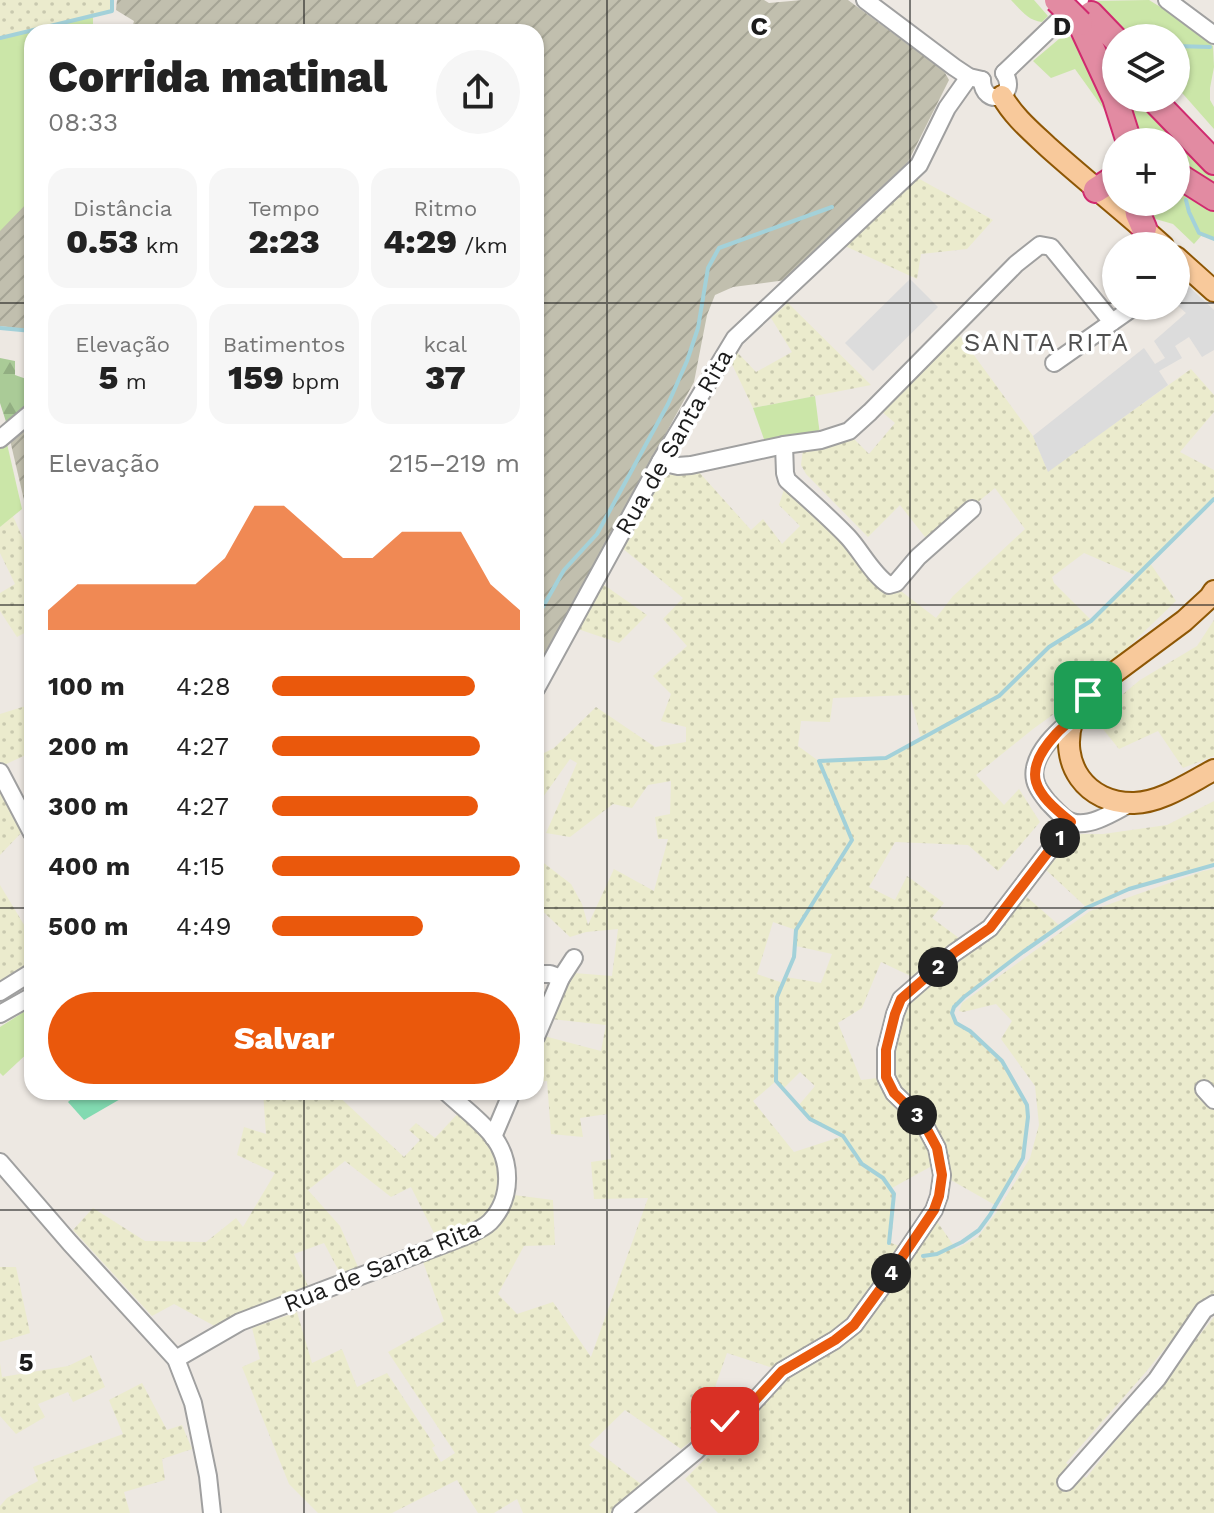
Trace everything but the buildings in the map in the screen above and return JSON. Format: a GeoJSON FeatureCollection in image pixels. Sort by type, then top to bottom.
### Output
{"type":"FeatureCollection","features":[{"type":"Feature","properties":{"kind":"highway"},"geometry":{"type":"LineString","coordinates":[[1057,0],[1082,9],[1102,27]]}},
{"type":"Feature","properties":{"kind":"highway"},"geometry":{"type":"LineString","coordinates":[[1082,9],[1102,40]]}},
{"type":"Feature","properties":{"kind":"highway"},"geometry":{"type":"LineString","coordinates":[[1082,9],[1125,128]]}},
{"type":"Feature","properties":{"kind":"highway"},"geometry":{"type":"LineString","coordinates":[[1166,112],[1214,162]]}},
{"type":"Feature","properties":{"kind":"highway"},"geometry":{"type":"LineString","coordinates":[[1185,112],[1214,142]]}},
{"type":"Feature","properties":{"kind":"highway"},"geometry":{"type":"LineString","coordinates":[[1190,183],[1214,198]]}},
{"type":"Feature","properties":{"kind":"highway"},"geometry":{"type":"LineString","coordinates":[[1139,216],[1144,228]]}},
{"type":"Feature","properties":{"kind":"main road"},"geometry":{"type":"LineString","coordinates":[[1002,96],[1013,113],[1102,185]]}},
{"type":"Feature","properties":{"kind":"main road"},"geometry":{"type":"LineString","coordinates":[[1133,216],[1148,232]]}},
{"type":"Feature","properties":{"kind":"main road"},"geometry":{"type":"LineString","coordinates":[[1190,274],[1214,291]]}},
{"type":"Feature","properties":{"kind":"main road"},"geometry":{"type":"LineString","coordinates":[[1214,591],[1184,621],[1088,695],[1073,718],[1068,741],[1068,752],[1079,778],[1110,800],[1131,803],[1146,801],[1170,793],[1214,770]]}},
{"type":"Feature","properties":{"kind":"street"},"geometry":{"type":"LineString","coordinates":[[865,0],[976,79],[989,95],[1002,96],[1009,85],[1007,76],[995,70],[976,79]]}},
{"type":"Feature","properties":{"kind":"street"},"geometry":{"type":"LineString","coordinates":[[1167,0],[1214,35]]}},
{"type":"Feature","properties":{"kind":"street"},"geometry":{"type":"LineString","coordinates":[[1004,73],[1082,9]]}},
{"type":"Feature","properties":{"kind":"street","name":"Rua de Santa Rita"},"geometry":{"type":"LineString","coordinates":[[544,674],[660,462],[735,338],[919,165],[947,108],[976,79]]}},
{"type":"Feature","properties":{"kind":"street"},"geometry":{"type":"LineString","coordinates":[[660,462],[691,465],[821,440],[849,431],[1016,264],[1040,245],[1051,247],[1112,322]]}},
{"type":"Feature","properties":{"kind":"street"},"geometry":{"type":"LineString","coordinates":[[1054,363],[1115,320]]}},
{"type":"Feature","properties":{"kind":"street"},"geometry":{"type":"LineString","coordinates":[[0,439],[24,419]]}},
{"type":"Feature","properties":{"kind":"street"},"geometry":{"type":"LineString","coordinates":[[784,445],[787,480],[836,525],[889,585],[896,583],[918,557],[972,509]]}},
{"type":"Feature","properties":{"kind":"street"},"geometry":{"type":"LineString","coordinates":[[1073,718],[1042,751],[1035,768],[1038,790],[1052,807],[1071,822],[1102,819],[1131,803]]}},
{"type":"Feature","properties":{"kind":"street"},"geometry":{"type":"LineString","coordinates":[[0,772],[24,818]]}},
{"type":"Feature","properties":{"kind":"street"},"geometry":{"type":"LineString","coordinates":[[1089,821],[1096,793]]}},
{"type":"Feature","properties":{"kind":"street"},"geometry":{"type":"LineString","coordinates":[[621,1513],[696,1451],[725,1421],[750,1406],[782,1371],[825,1347],[854,1325],[934,1210],[942,1175],[937,1148],[922,1120],[894,1093],[886,1077],[886,1050],[895,1014],[901,999],[954,953],[990,928],[1071,822]]}},
{"type":"Feature","properties":{"kind":"street"},"geometry":{"type":"LineString","coordinates":[[544,1018],[561,978],[574,958]]}},
{"type":"Feature","properties":{"kind":"street"},"geometry":{"type":"LineString","coordinates":[[544,974],[561,978]]}},
{"type":"Feature","properties":{"kind":"street"},"geometry":{"type":"LineString","coordinates":[[0,992],[24,977]]}},
{"type":"Feature","properties":{"kind":"street"},"geometry":{"type":"LineString","coordinates":[[0,1014],[24,1000]]}},
{"type":"Feature","properties":{"kind":"street","name":"Rua de Santa Rita"},"geometry":{"type":"LineString","coordinates":[[176,1359],[240,1322],[385,1268],[481,1229],[490,1222],[500,1207],[508,1185],[507,1171],[493,1137],[454,1100]]}},
{"type":"Feature","properties":{"kind":"street"},"geometry":{"type":"LineString","coordinates":[[493,1137],[509,1100]]}},
{"type":"Feature","properties":{"kind":"street"},"geometry":{"type":"LineString","coordinates":[[0,1162],[176,1359],[193,1403],[212,1513]]}},
{"type":"Feature","properties":{"kind":"street"},"geometry":{"type":"LineString","coordinates":[[1066,1482],[1157,1379],[1204,1310],[1214,1304]]}},
{"type":"Feature","properties":{"kind":"shaded area"},"geometry":{"type":"Polygon","coordinates":[[[117,0],[764,0],[769,3],[848,0],[944,71],[949,80],[905,168],[786,280],[733,287],[715,295],[707,315],[694,382],[544,655],[544,24],[133,24],[134,21],[116,10],[117,0]]]}},
{"type":"Feature","properties":{"kind":"shaded area"},"geometry":{"type":"Polygon","coordinates":[[[24,198],[24,329],[0,326],[0,222],[24,198]]]}},
{"type":"Feature","properties":{"kind":"shaded area"},"geometry":{"type":"Polygon","coordinates":[[[910,279],[938,307],[873,371],[845,343],[910,279]]]}},
{"type":"Feature","properties":{"kind":"shaded area"},"geometry":{"type":"Polygon","coordinates":[[[1190,288],[1214,310],[1214,350],[1202,357],[1189,337],[1175,346],[1182,358],[1159,371],[1168,385],[1048,472],[1033,436],[1144,348],[1155,364],[1165,358],[1154,341],[1178,320],[1190,320],[1190,288]]]}},
{"type":"Feature","properties":{"kind":"shaded area"},"geometry":{"type":"Polygon","coordinates":[[[24,425],[24,500],[10,440],[24,425]]]}},
{"type":"Feature","properties":{"kind":"green space"},"geometry":{"type":"Polygon","coordinates":[[[0,0],[113,0],[113,12],[63,24],[24,24],[24,33],[0,39],[0,0]]]}},
{"type":"Feature","properties":{"kind":"green space"},"geometry":{"type":"Polygon","coordinates":[[[1011,0],[1034,0],[1048,16],[1042,22],[1033,19],[1011,0]]]}},
{"type":"Feature","properties":{"kind":"green space"},"geometry":{"type":"Polygon","coordinates":[[[1149,0],[1183,24],[1117,24],[1095,1],[1149,0]]]}},
{"type":"Feature","properties":{"kind":"green space"},"geometry":{"type":"Polygon","coordinates":[[[93,17],[93,24],[63,24],[93,17]]]}},
{"type":"Feature","properties":{"kind":"green space"},"geometry":{"type":"Polygon","coordinates":[[[1190,29],[1213,46],[1210,100],[1214,107],[1214,129],[1190,102],[1190,29]]]}},
{"type":"Feature","properties":{"kind":"green space"},"geometry":{"type":"Polygon","coordinates":[[[24,33],[24,206],[0,231],[0,39],[24,33]]]}},
{"type":"Feature","properties":{"kind":"green space"},"geometry":{"type":"Polygon","coordinates":[[[1066,33],[1084,50],[1102,85],[1102,107],[1075,69],[1051,78],[1033,61],[1066,33]]]}},
{"type":"Feature","properties":{"kind":"green space"},"geometry":{"type":"Polygon","coordinates":[[[1125,112],[1154,112],[1169,128],[1131,128],[1125,112]]]}},
{"type":"Feature","properties":{"kind":"green space"},"geometry":{"type":"Polygon","coordinates":[[[1190,149],[1214,174],[1214,193],[1190,178],[1190,149]]]}},
{"type":"Feature","properties":{"kind":"green space"},"geometry":{"type":"Polygon","coordinates":[[[916,177],[993,220],[967,249],[921,254],[917,279],[845,246],[916,177]]]}},
{"type":"Feature","properties":{"kind":"green space"},"geometry":{"type":"Polygon","coordinates":[[[1190,193],[1214,208],[1214,238],[1201,236],[1194,244],[1190,240],[1190,232],[1181,232],[1173,224],[1151,216],[1190,216],[1190,193]]]}},
{"type":"Feature","properties":{"kind":"green space"},"geometry":{"type":"Polygon","coordinates":[[[788,303],[871,385],[753,408],[730,360],[737,352],[756,372],[792,352],[771,318],[788,303]]]}},
{"type":"Feature","properties":{"kind":"green space"},"geometry":{"type":"Polygon","coordinates":[[[957,332],[1033,436],[1048,471],[1191,369],[1214,395],[1214,412],[1180,452],[1214,470],[1214,500],[1150,563],[1176,601],[1072,701],[976,775],[1004,805],[1019,789],[1040,822],[998,871],[968,845],[895,842],[869,887],[895,900],[907,876],[944,903],[932,918],[967,944],[1020,891],[1060,926],[963,996],[953,1006],[951,1013],[956,1024],[970,1032],[1001,1062],[1026,1106],[1022,1157],[995,1205],[942,1175],[939,1162],[892,1188],[895,1194],[891,1243],[908,1249],[854,1325],[782,1371],[727,1353],[714,1390],[750,1406],[681,1449],[625,1410],[589,1445],[645,1487],[616,1513],[523,1513],[517,1499],[494,1513],[478,1513],[457,1480],[392,1513],[318,1513],[289,1484],[242,1367],[260,1359],[252,1328],[297,1312],[312,1363],[342,1349],[357,1387],[387,1373],[435,1446],[432,1448],[441,1462],[455,1453],[388,1352],[444,1321],[422,1259],[504,1212],[514,1195],[553,1200],[555,1245],[524,1246],[498,1294],[517,1314],[553,1302],[591,1357],[648,1198],[594,1199],[591,1162],[611,1159],[607,1114],[580,1118],[583,1137],[551,1134],[547,1081],[544,1081],[544,1036],[601,1051],[606,1025],[551,1019],[574,973],[612,976],[618,929],[570,937],[544,913],[544,863],[571,884],[582,904],[588,925],[614,869],[654,891],[668,839],[658,839],[655,817],[670,814],[671,781],[648,785],[632,808],[613,804],[570,837],[546,833],[577,763],[570,759],[544,796],[544,753],[554,748],[596,707],[655,747],[686,742],[686,727],[661,721],[671,694],[653,676],[687,646],[663,619],[683,598],[616,543],[653,477],[698,471],[751,530],[763,519],[782,544],[800,526],[779,505],[787,480],[893,585],[936,618],[953,596],[1025,529],[995,488],[929,542],[900,505],[868,537],[806,474],[801,465],[804,441],[848,433],[869,454],[895,423],[881,411],[957,332]],[[1084,553],[1052,577],[1054,583],[1092,621],[1137,576],[1084,553]],[[910,695],[833,698],[830,722],[801,721],[798,746],[820,762],[886,759],[921,739],[910,695]],[[773,922],[757,974],[783,983],[786,977],[821,983],[832,954],[796,946],[796,930],[773,922]],[[881,962],[862,1008],[838,1023],[861,1080],[886,1077],[890,1029],[921,981],[881,962]],[[800,1072],[784,1088],[776,1081],[753,1101],[794,1152],[843,1136],[811,1118],[799,1105],[815,1086],[800,1072]]]}},
{"type":"Feature","properties":{"kind":"green space"},"geometry":{"type":"Polygon","coordinates":[[[0,358],[15,361],[15,375],[24,378],[24,411],[8,428],[0,403],[0,358]]]}},
{"type":"Feature","properties":{"kind":"green space"},"geometry":{"type":"Polygon","coordinates":[[[815,396],[820,435],[766,445],[753,408],[815,396]]]}},
{"type":"Feature","properties":{"kind":"green space"},"geometry":{"type":"Polygon","coordinates":[[[5,435],[22,509],[0,527],[0,439],[5,435]]]}},
{"type":"Feature","properties":{"kind":"green space"},"geometry":{"type":"Polygon","coordinates":[[[13,516],[24,541],[24,633],[17,637],[0,611],[0,593],[15,584],[0,553],[0,527],[13,516]]]}},
{"type":"Feature","properties":{"kind":"green space"},"geometry":{"type":"Polygon","coordinates":[[[597,580],[647,615],[619,643],[569,626],[597,580]]]}},
{"type":"Feature","properties":{"kind":"green space"},"geometry":{"type":"Polygon","coordinates":[[[1214,620],[1214,756],[1183,768],[1158,731],[1119,749],[1094,718],[1140,680],[1197,646],[1214,620]]]}},
{"type":"Feature","properties":{"kind":"green space"},"geometry":{"type":"Polygon","coordinates":[[[24,706],[24,756],[2,766],[0,763],[0,714],[24,706]]]}},
{"type":"Feature","properties":{"kind":"green space"},"geometry":{"type":"Polygon","coordinates":[[[8,787],[23,831],[0,855],[0,792],[8,787]]]}},
{"type":"Feature","properties":{"kind":"green space"},"geometry":{"type":"Polygon","coordinates":[[[1214,801],[1214,864],[1128,888],[1086,907],[1045,869],[1081,834],[1167,825],[1214,801]]]}},
{"type":"Feature","properties":{"kind":"green space"},"geometry":{"type":"Polygon","coordinates":[[[1214,869],[1214,1296],[1197,1309],[1066,1463],[1086,1478],[1214,1317],[1214,1513],[718,1513],[685,1479],[783,1381],[853,1337],[934,1217],[956,1249],[978,1237],[1030,1158],[1039,1125],[1035,1086],[1001,1039],[1012,1021],[996,1004],[963,1012],[959,1011],[962,1003],[1090,911],[1214,869]]]}},
{"type":"Feature","properties":{"kind":"green space"},"geometry":{"type":"Polygon","coordinates":[[[0,885],[24,925],[24,970],[0,985],[0,885]]]}},
{"type":"Feature","properties":{"kind":"green space"},"geometry":{"type":"Polygon","coordinates":[[[24,1012],[24,1056],[3,1076],[0,1073],[0,1027],[24,1012]]]}},
{"type":"Feature","properties":{"kind":"green space"},"geometry":{"type":"Polygon","coordinates":[[[70,1100],[119,1100],[84,1120],[68,1102],[70,1100]]]}},
{"type":"Feature","properties":{"kind":"green space"},"geometry":{"type":"Polygon","coordinates":[[[264,1100],[343,1100],[404,1157],[420,1140],[409,1130],[416,1123],[435,1138],[463,1108],[499,1159],[499,1189],[493,1205],[483,1217],[437,1239],[411,1187],[391,1197],[345,1161],[308,1190],[340,1226],[358,1267],[341,1275],[324,1243],[294,1254],[311,1293],[220,1329],[174,1304],[152,1316],[73,1230],[93,1208],[145,1241],[206,1242],[236,1218],[243,1227],[275,1173],[237,1155],[244,1127],[266,1134],[264,1100]]]}},
{"type":"Feature","properties":{"kind":"green space"},"geometry":{"type":"Polygon","coordinates":[[[0,1267],[16,1267],[30,1333],[0,1342],[0,1267]]]}},
{"type":"Feature","properties":{"kind":"green space"},"geometry":{"type":"Polygon","coordinates":[[[91,1355],[105,1387],[73,1402],[68,1392],[38,1404],[45,1417],[16,1434],[0,1416],[0,1363],[2,1377],[68,1366],[91,1355]]]}},
{"type":"Feature","properties":{"kind":"green space"},"geometry":{"type":"Polygon","coordinates":[[[142,1383],[167,1430],[182,1425],[192,1449],[162,1459],[165,1480],[124,1492],[130,1513],[0,1513],[0,1506],[7,1498],[38,1481],[33,1467],[123,1434],[109,1400],[142,1383]]]}},
{"type":"Feature","properties":{"kind":"waterway"},"geometry":{"type":"LineString","coordinates":[[58,24],[112,11],[112,0]]}},
{"type":"Feature","properties":{"kind":"waterway"},"geometry":{"type":"LineString","coordinates":[[0,38],[24,32]]}},
{"type":"Feature","properties":{"kind":"waterway"},"geometry":{"type":"LineString","coordinates":[[1190,46],[1210,47]]}},
{"type":"Feature","properties":{"kind":"waterway"},"geometry":{"type":"LineString","coordinates":[[544,605],[564,570],[597,534],[668,404],[698,328],[708,268],[719,248],[832,207]]}},
{"type":"Feature","properties":{"kind":"waterway"},"geometry":{"type":"LineString","coordinates":[[1190,214],[1199,233],[1214,239]]}},
{"type":"Feature","properties":{"kind":"waterway"},"geometry":{"type":"LineString","coordinates":[[0,328],[24,330]]}},
{"type":"Feature","properties":{"kind":"waterway"},"geometry":{"type":"LineString","coordinates":[[889,1243],[894,1194],[883,1178],[862,1164],[843,1136],[810,1119],[776,1081],[777,997],[794,957],[796,930],[852,840],[819,761],[886,758],[999,696],[1049,647],[1091,621],[1214,499]]}},
{"type":"Feature","properties":{"kind":"waterway"},"geometry":{"type":"LineString","coordinates":[[923,1256],[937,1254],[979,1230],[1023,1158],[1027,1105],[1002,1061],[970,1031],[956,1023],[952,1013],[954,1007],[1023,952],[1086,908],[1129,889],[1214,865]]}},
{"type":"Feature","properties":{"kind":"district","name":"SANTA RITA"},"geometry":{"type":"Point","coordinates":[1047,342]}},
{"type":"Feature","properties":{"kind":"route"},"geometry":{"type":"LineString","coordinates":[[725,1421],[750,1406],[782,1371],[814,1354],[854,1325],[934,1210],[942,1175],[937,1148],[922,1120],[894,1093],[886,1077],[886,1050],[895,1014],[901,999],[1002,915],[1071,822],[1052,807],[1038,790],[1035,768],[1042,751],[1073,718],[1088,695]]}}]}
